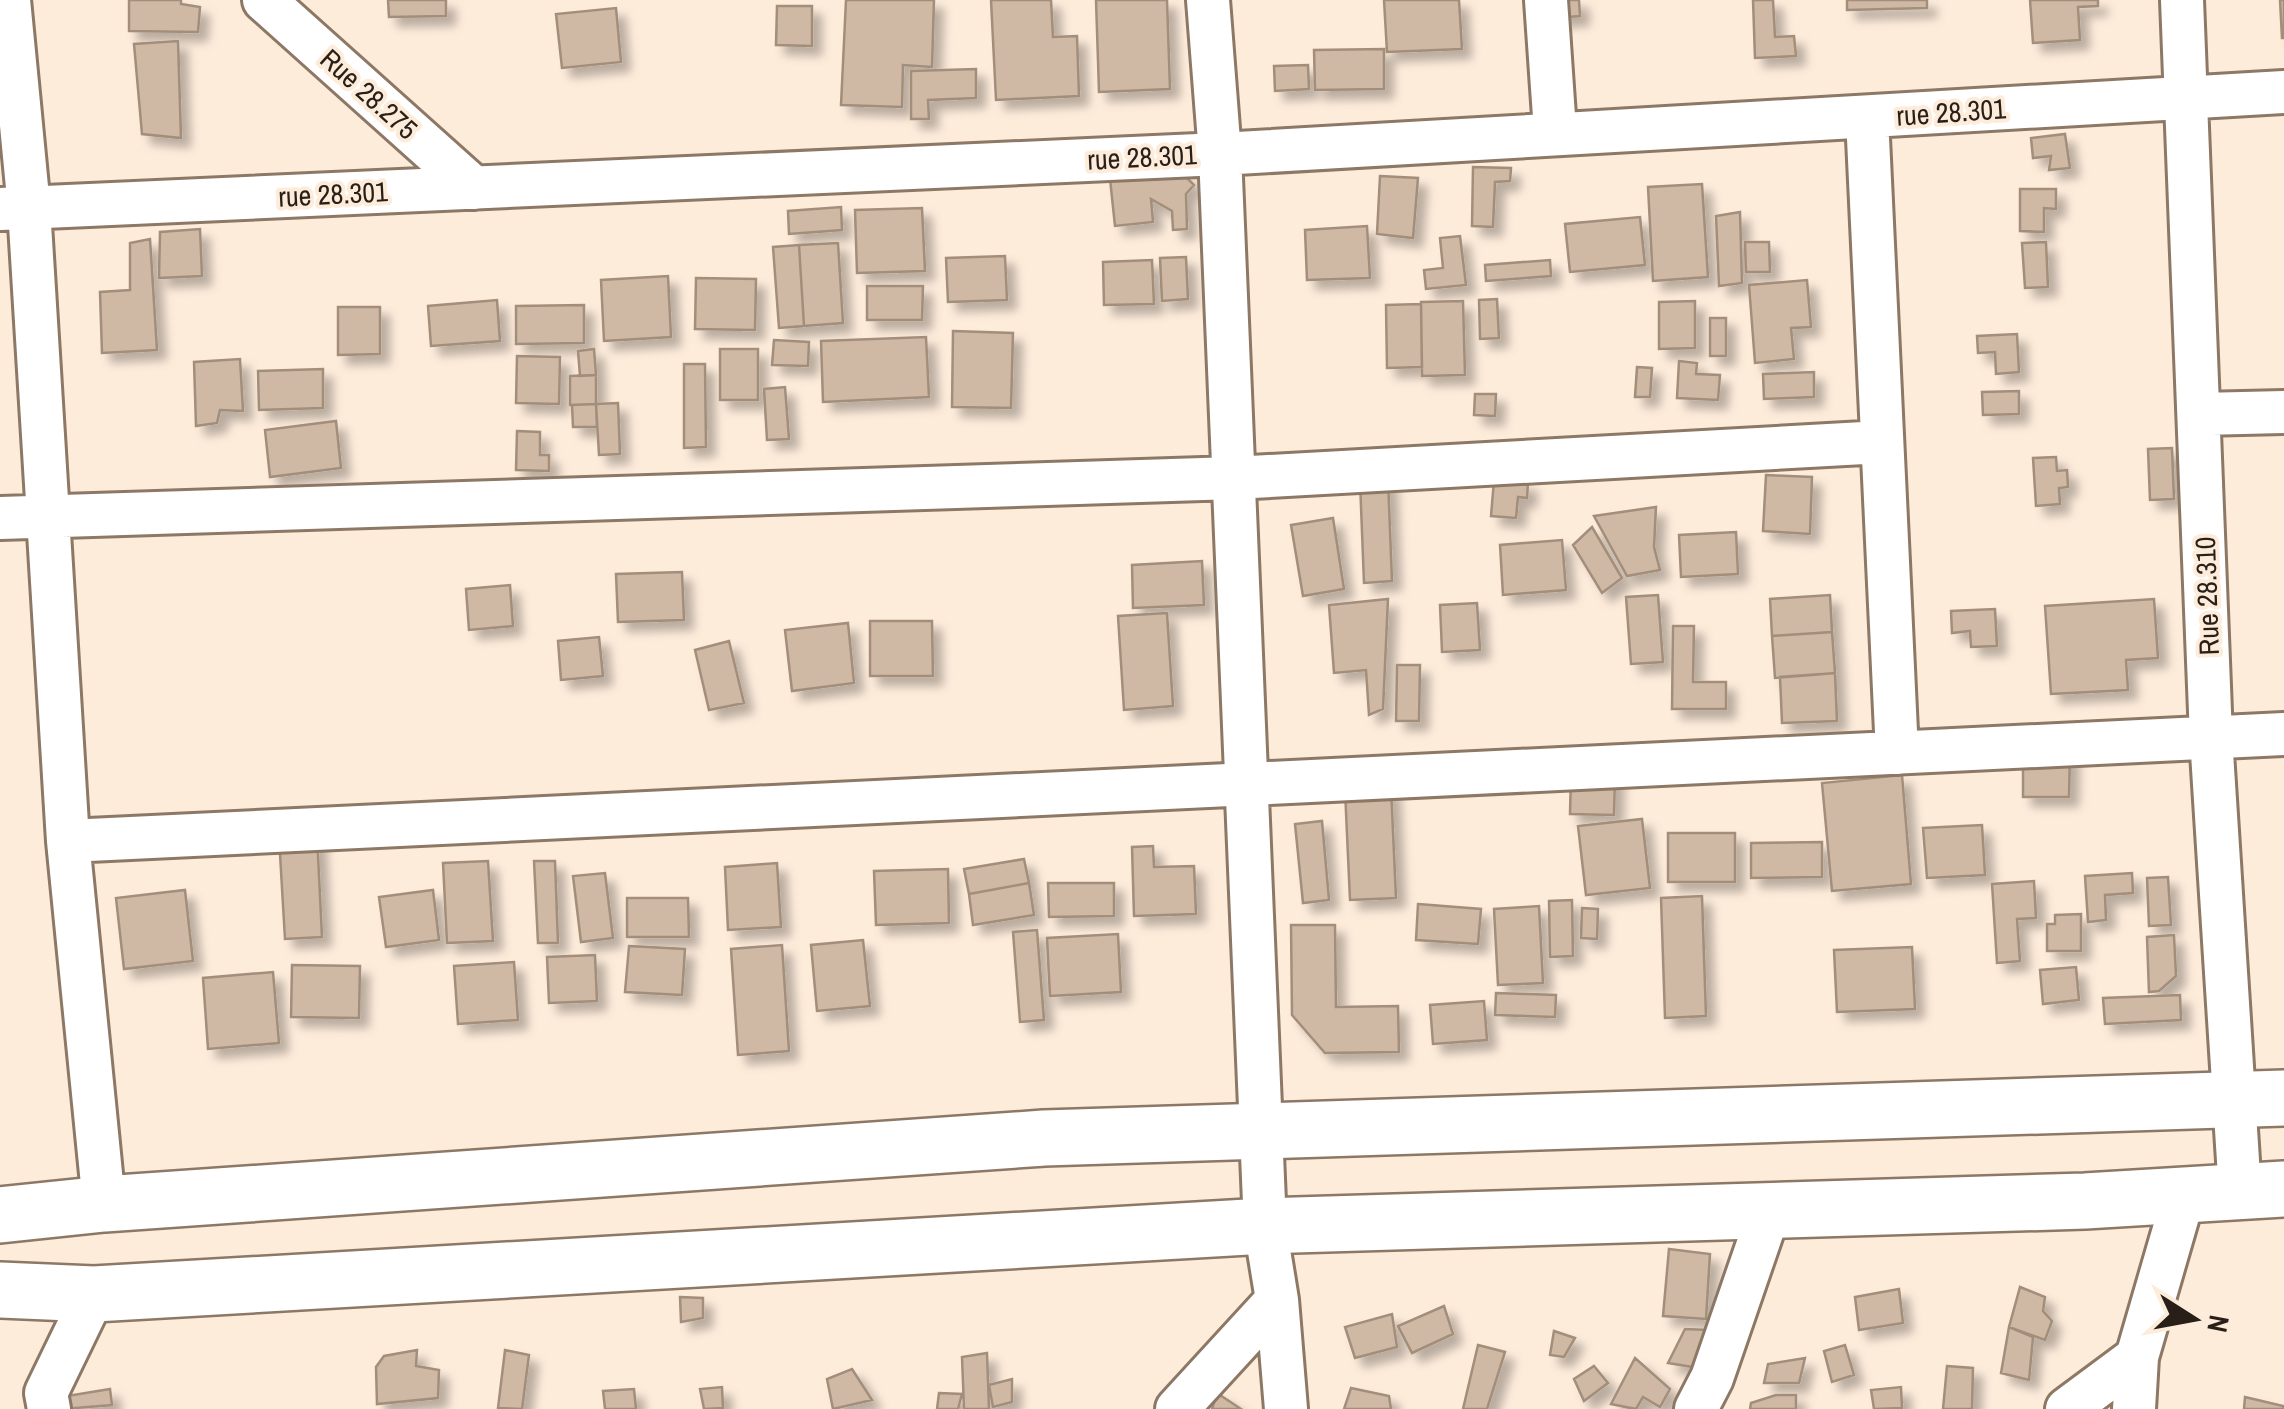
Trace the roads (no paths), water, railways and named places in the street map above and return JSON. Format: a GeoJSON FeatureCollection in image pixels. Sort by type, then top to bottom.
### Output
{"type":"FeatureCollection","features":[{"type":"Feature","properties":{"kind":"main road"},"geometry":{"type":"LineString","coordinates":[[0,1216],[104,1204],[1044,1138],[2259,1099]]}},
{"type":"Feature","properties":{"kind":"main road"},"geometry":{"type":"LineString","coordinates":[[0,1290],[94,1294],[1265,1226],[1769,1212],[2262,1190]]}},
{"type":"Feature","properties":{"kind":"street"},"geometry":{"type":"LineString","coordinates":[[9,0],[14,209],[45,515],[68,841],[104,1204]]}},
{"type":"Feature","properties":{"kind":"street","name":"Rue 28.275"},"geometry":{"type":"LineString","coordinates":[[264,0],[474,188]]}},
{"type":"Feature","properties":{"kind":"street"},"geometry":{"type":"LineString","coordinates":[[1208,0],[1220,154],[1265,1226],[1286,1409]]}},
{"type":"Feature","properties":{"kind":"street"},"geometry":{"type":"LineString","coordinates":[[1546,0],[1555,131]]}},
{"type":"Feature","properties":{"kind":"street","name":"Rue 28.310"},"geometry":{"type":"LineString","coordinates":[[2182,0],[2211,738],[2259,1099],[2262,1190]]}},
{"type":"Feature","properties":{"kind":"street","name":"rue 28.301"},"geometry":{"type":"LineString","coordinates":[[14,209],[1220,154],[1555,131],[1867,118],[2284,92]]}},
{"type":"Feature","properties":{"kind":"street"},"geometry":{"type":"LineString","coordinates":[[1867,118],[1897,752]]}},
{"type":"Feature","properties":{"kind":"street"},"geometry":{"type":"LineString","coordinates":[[2201,414],[2284,412]]}},
{"type":"Feature","properties":{"kind":"street"},"geometry":{"type":"LineString","coordinates":[[0,518],[1234,478],[1882,442]]}},
{"type":"Feature","properties":{"kind":"street"},"geometry":{"type":"LineString","coordinates":[[68,841],[2284,734]]}},
{"type":"Feature","properties":{"kind":"street"},"geometry":{"type":"LineString","coordinates":[[2134,1409],[2137,1358],[2184,1195]]}},
{"type":"Feature","properties":{"kind":"street"},"geometry":{"type":"LineString","coordinates":[[1696,1409],[1712,1378],[1769,1212]]}},
{"type":"Feature","properties":{"kind":"street"},"geometry":{"type":"LineString","coordinates":[[49,1409],[46,1392],[94,1294]]}},
{"type":"Feature","properties":{"kind":"street"},"geometry":{"type":"LineString","coordinates":[[1177,1409],[1276,1300]]}},
{"type":"Feature","properties":{"kind":"street"},"geometry":{"type":"LineString","coordinates":[[2067,1409],[2137,1358]]}}]}
